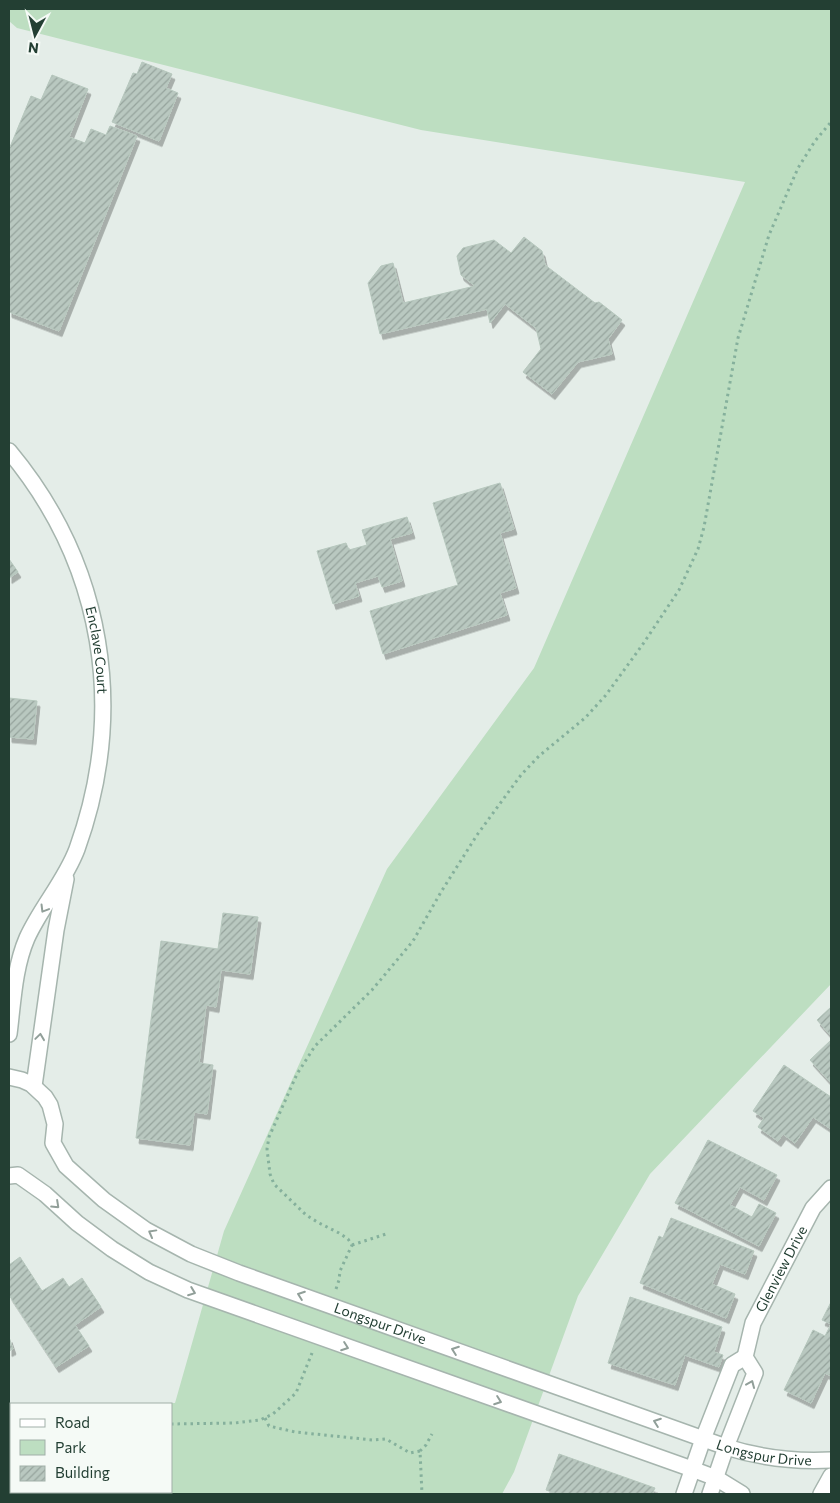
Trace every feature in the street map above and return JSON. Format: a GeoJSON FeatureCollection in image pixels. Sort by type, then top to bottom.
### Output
{"type":"FeatureCollection","features":[{"type":"Feature","properties":{"kind":"street","name":"Enclave Court"},"geometry":{"type":"LineString","coordinates":[[9,451],[38,490],[66,540],[80,574],[94,619],[101,665],[103,712],[100,759],[91,805],[69,867],[34,926],[22,951],[9,1034]]}},
{"type":"Feature","properties":{"kind":"street","name":"Enclave Court"},"geometry":{"type":"LineString","coordinates":[[34,1086],[56,930],[69,867]]}},
{"type":"Feature","properties":{"kind":"street","name":"Longspur Drive"},"geometry":{"type":"LineString","coordinates":[[9,1077],[22,1080],[34,1086],[45,1097],[50,1105],[55,1124],[53,1144],[66,1166],[104,1200],[146,1230],[191,1254],[330,1306],[726,1447],[761,1457],[782,1460],[831,1460]]}},
{"type":"Feature","properties":{"kind":"street"},"geometry":{"type":"LineString","coordinates":[[9,1176],[18,1175],[45,1194],[77,1223],[112,1249],[149,1272],[188,1290],[716,1478],[742,1494]]}},
{"type":"Feature","properties":{"kind":"street","name":"Glenview Drive"},"geometry":{"type":"LineString","coordinates":[[710,1494],[755,1373],[746,1357],[753,1323],[812,1208],[831,1188]]}},
{"type":"Feature","properties":{"kind":"street"},"geometry":{"type":"LineString","coordinates":[[684,1494],[703,1439],[732,1366],[746,1357]]}},
{"type":"Feature","properties":{"kind":"street"},"geometry":{"type":"LineString","coordinates":[[821,1494],[831,1476]]}},
{"type":"Feature","properties":{"kind":"path"},"geometry":{"type":"LineString","coordinates":[[352,1245],[348,1239],[339,1233],[306,1215],[274,1184],[270,1174],[267,1149],[276,1118],[297,1074],[315,1046],[372,990],[413,941],[457,867],[502,799],[539,756],[585,718],[606,695],[643,644],[678,590],[698,549],[704,527],[738,338],[769,235],[798,168],[815,141],[831,122]]}},
{"type":"Feature","properties":{"kind":"path"},"geometry":{"type":"LineString","coordinates":[[330,1306],[339,1280],[340,1271],[352,1245],[386,1234]]}},
{"type":"Feature","properties":{"kind":"path"},"geometry":{"type":"LineString","coordinates":[[172,1424],[235,1423],[260,1420],[273,1414],[296,1393],[319,1337]]}},
{"type":"Feature","properties":{"kind":"path"},"geometry":{"type":"LineString","coordinates":[[265,1418],[269,1426],[278,1428],[372,1440],[386,1439],[410,1453],[420,1451],[426,1446],[432,1434]]}},
{"type":"Feature","properties":{"kind":"path"},"geometry":{"type":"LineString","coordinates":[[420,1451],[422,1494]]}},
{"type":"Feature","properties":{"kind":"green space"},"geometry":{"type":"Polygon","coordinates":[[[9,9],[831,9],[831,984],[650,1174],[578,1296],[514,1472],[502,1494],[9,1494],[9,1403],[10,1493],[172,1493],[172,1403],[175,1403],[224,1231],[387,869],[534,668],[745,182],[421,130],[17,28],[9,21],[9,9]]]}},
{"type":"Feature","properties":{"kind":"building"},"geometry":{"type":"Polygon","coordinates":[[[142,62],[172,74],[166,88],[178,93],[159,141],[112,122],[133,73],[137,74],[142,62]]]}},
{"type":"Feature","properties":{"kind":"building"},"geometry":{"type":"Polygon","coordinates":[[[52,75],[88,89],[69,137],[85,143],[91,129],[106,135],[110,126],[137,136],[59,331],[9,312],[9,146],[31,96],[41,100],[52,75]]]}},
{"type":"Feature","properties":{"kind":"building"},"geometry":{"type":"Polygon","coordinates":[[[524,237],[542,251],[545,265],[595,303],[599,302],[622,320],[608,339],[612,354],[578,362],[552,394],[523,372],[541,349],[536,328],[505,304],[490,323],[487,309],[380,334],[368,283],[381,266],[393,263],[403,303],[475,286],[461,275],[457,256],[463,248],[494,240],[511,253],[524,237]]]}},
{"type":"Feature","properties":{"kind":"building"},"geometry":{"type":"Polygon","coordinates":[[[500,483],[514,529],[500,533],[516,588],[500,593],[507,615],[383,654],[370,611],[458,585],[433,503],[500,483]]]}},
{"type":"Feature","properties":{"kind":"building"},"geometry":{"type":"Polygon","coordinates":[[[407,517],[412,533],[390,539],[402,581],[382,587],[378,576],[355,583],[359,596],[333,604],[317,551],[346,543],[349,550],[367,545],[362,530],[407,517]]]}},
{"type":"Feature","properties":{"kind":"building"},"geometry":{"type":"Polygon","coordinates":[[[9,559],[18,572],[9,578],[9,559]]]}},
{"type":"Feature","properties":{"kind":"building"},"geometry":{"type":"Polygon","coordinates":[[[9,698],[37,701],[33,739],[9,737],[9,698]]]}},
{"type":"Feature","properties":{"kind":"building"},"geometry":{"type":"Polygon","coordinates":[[[223,913],[258,917],[250,974],[221,970],[216,1007],[206,1005],[199,1063],[213,1065],[207,1114],[194,1112],[190,1145],[136,1138],[161,941],[218,949],[223,913]]]}},
{"type":"Feature","properties":{"kind":"building"},"geometry":{"type":"Polygon","coordinates":[[[831,1007],[831,1036],[817,1020],[831,1007]]]}},
{"type":"Feature","properties":{"kind":"building"},"geometry":{"type":"Polygon","coordinates":[[[831,1040],[831,1083],[810,1060],[831,1040]]]}},
{"type":"Feature","properties":{"kind":"building"},"geometry":{"type":"Polygon","coordinates":[[[784,1065],[831,1097],[831,1129],[813,1117],[795,1143],[783,1134],[778,1141],[758,1127],[764,1118],[753,1111],[784,1065]]]}},
{"type":"Feature","properties":{"kind":"building"},"geometry":{"type":"Polygon","coordinates":[[[708,1140],[777,1175],[764,1200],[740,1187],[730,1205],[752,1217],[759,1204],[776,1213],[759,1246],[675,1203],[708,1140]]]}},
{"type":"Feature","properties":{"kind":"building"},"geometry":{"type":"Polygon","coordinates":[[[671,1218],[754,1251],[745,1274],[720,1264],[712,1284],[735,1294],[726,1318],[640,1283],[659,1236],[663,1238],[671,1218]]]}},
{"type":"Feature","properties":{"kind":"building"},"geometry":{"type":"Polygon","coordinates":[[[20,1257],[42,1291],[63,1278],[69,1287],[82,1278],[101,1307],[75,1325],[89,1346],[56,1367],[9,1295],[9,1265],[20,1257]]]}},
{"type":"Feature","properties":{"kind":"building"},"geometry":{"type":"Polygon","coordinates":[[[630,1297],[722,1327],[714,1352],[723,1355],[719,1367],[685,1355],[675,1385],[608,1363],[630,1297]]]}},
{"type":"Feature","properties":{"kind":"building"},"geometry":{"type":"Polygon","coordinates":[[[831,1302],[831,1324],[822,1320],[831,1302]]]}},
{"type":"Feature","properties":{"kind":"building"},"geometry":{"type":"Polygon","coordinates":[[[831,1324],[831,1376],[825,1373],[811,1403],[784,1390],[813,1330],[825,1336],[831,1324]]]}},
{"type":"Feature","properties":{"kind":"building"},"geometry":{"type":"Polygon","coordinates":[[[9,1337],[13,1349],[9,1351],[9,1337]]]}},
{"type":"Feature","properties":{"kind":"building"},"geometry":{"type":"Polygon","coordinates":[[[559,1454],[655,1488],[652,1494],[557,1494],[546,1490],[559,1454]]]}}]}
